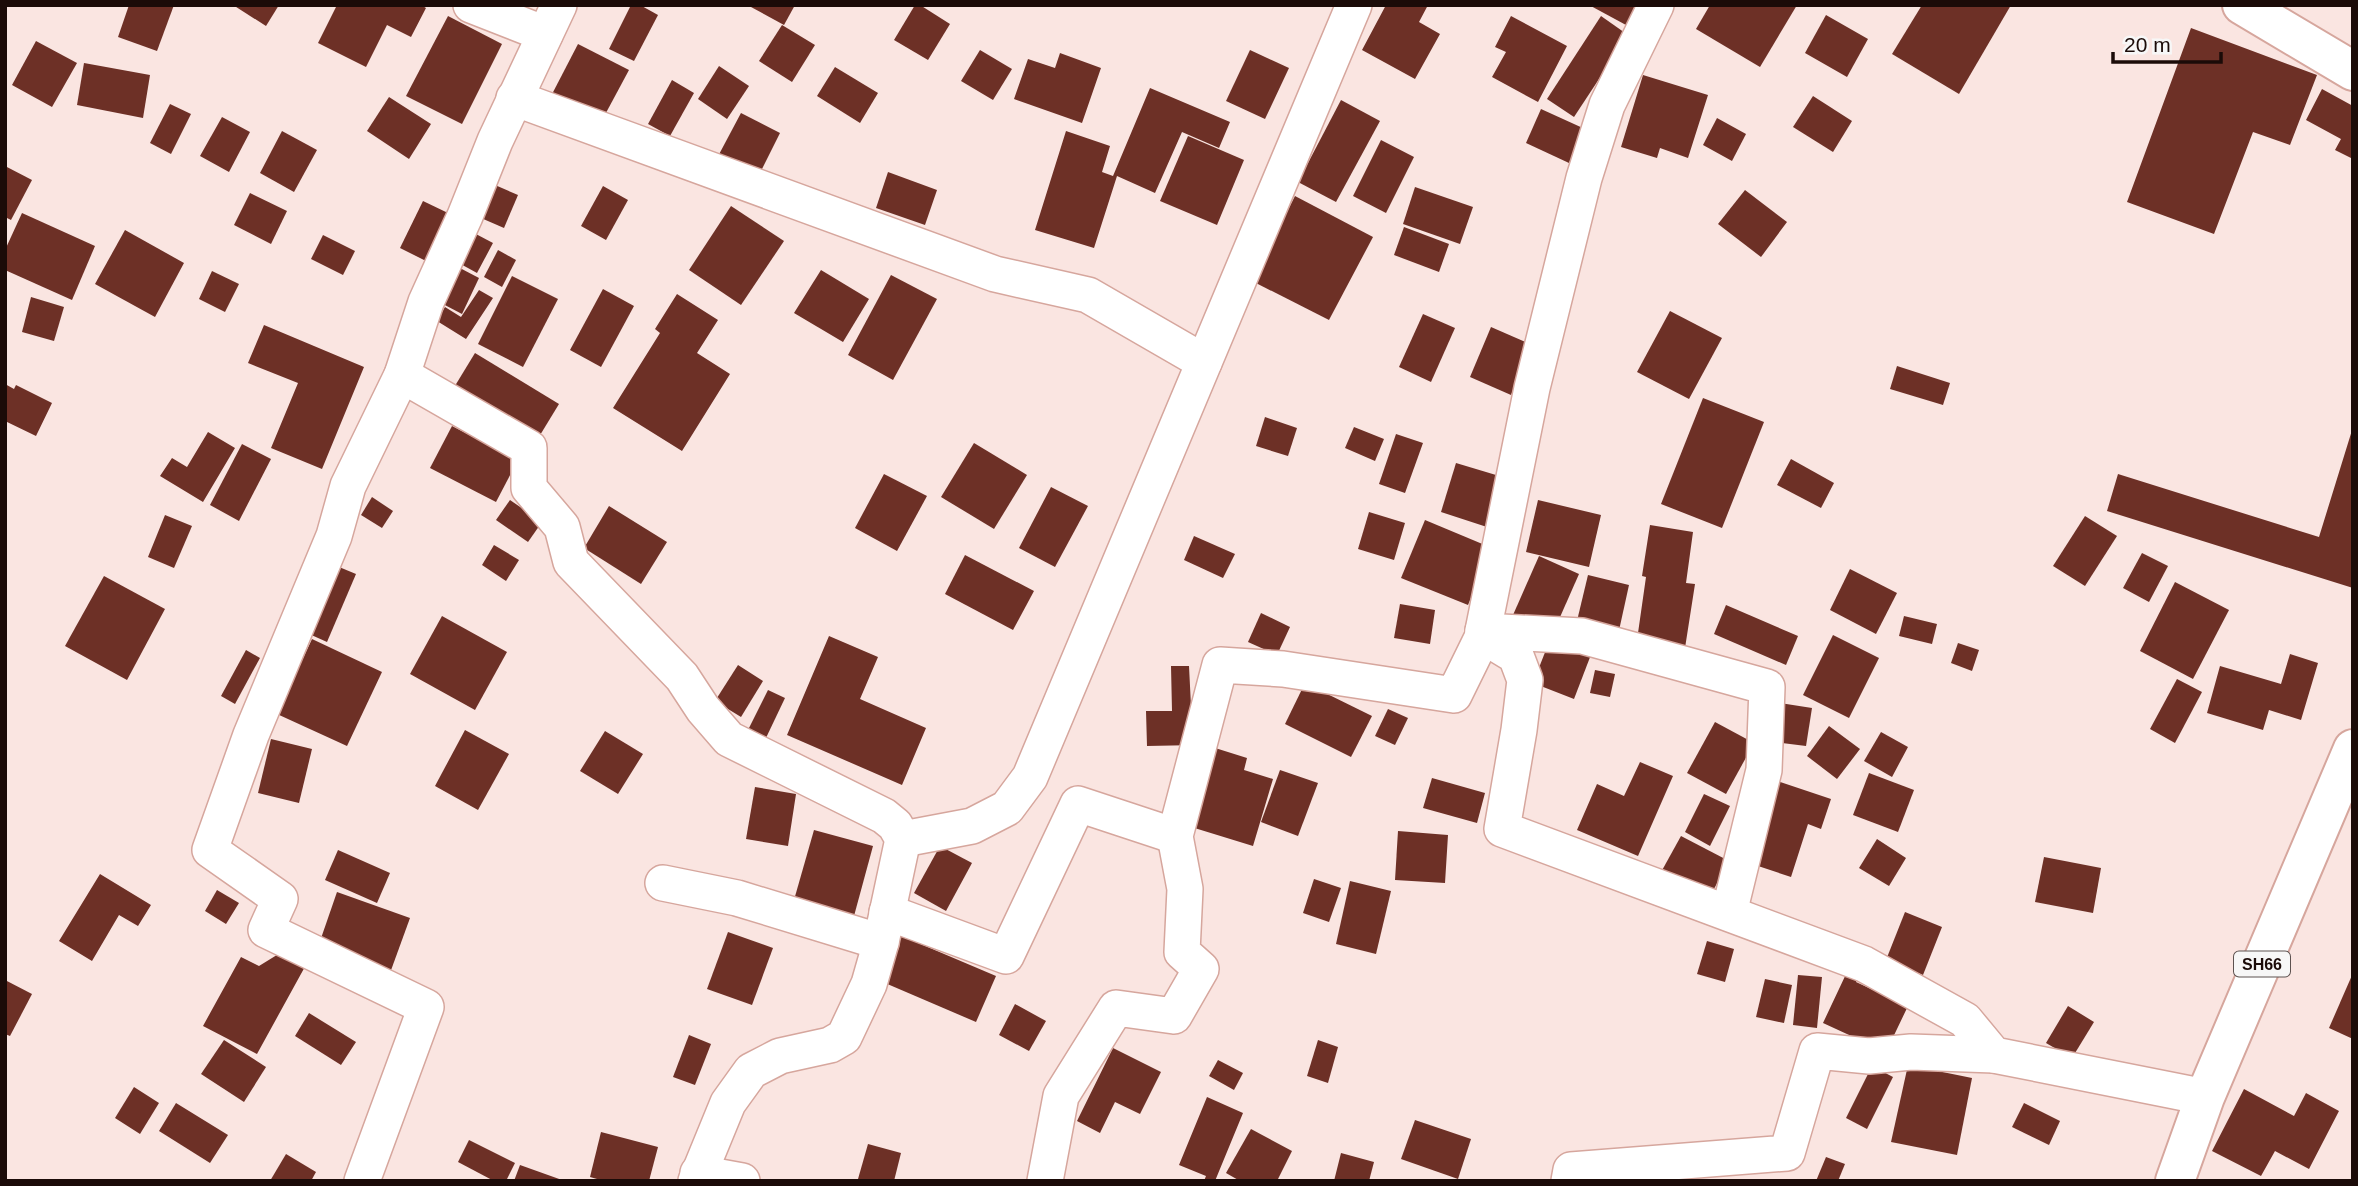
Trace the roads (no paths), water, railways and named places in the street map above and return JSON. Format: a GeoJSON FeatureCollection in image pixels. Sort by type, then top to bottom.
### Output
{"type":"FeatureCollection","features":[{"type":"Feature","properties":{"kind":"main road"},"geometry":{"type":"LineString","coordinates":[[2242,5],[2353,71]]}},
{"type":"Feature","properties":{"kind":"main road","name":"SH66"},"geometry":{"type":"LineString","coordinates":[[2175,1181],[2205,1097],[2353,749]]}},
{"type":"Feature","properties":{"kind":"street"},"geometry":{"type":"LineString","coordinates":[[362,1181],[426,1007],[266,930],[280,899],[210,850],[251,735],[334,536],[348,486],[402,375],[426,302],[514,98],[552,20],[471,5]]}},
{"type":"Feature","properties":{"kind":"street"},"geometry":{"type":"LineString","coordinates":[[903,839],[972,825],[1007,808],[1030,777],[1354,5]]}},
{"type":"Feature","properties":{"kind":"street"},"geometry":{"type":"LineString","coordinates":[[1045,1181],[1061,1096],[1116,1008],[1174,1016],[1201,969],[1182,952],[1185,889],[1175,836],[1220,665],[1283,669],[1454,695],[1483,633],[1532,388],[1584,178],[1606,106],[1656,5]]}},
{"type":"Feature","properties":{"kind":"street"},"geometry":{"type":"LineString","coordinates":[[514,98],[995,274],[1088,295],[1204,362]]}},
{"type":"Feature","properties":{"kind":"street"},"geometry":{"type":"LineString","coordinates":[[402,375],[529,449],[529,488],[562,527],[570,562],[682,677],[703,709],[729,739],[884,816],[895,825],[903,839],[869,984],[844,1037],[831,1045],[780,1056],[751,1071],[728,1103],[697,1177],[742,1181]]}},
{"type":"Feature","properties":{"kind":"street"},"geometry":{"type":"LineString","coordinates":[[1483,633],[1516,656],[1525,680],[1502,829],[1864,964],[1965,1020],[1994,1055]]}},
{"type":"Feature","properties":{"kind":"street"},"geometry":{"type":"LineString","coordinates":[[1483,633],[1582,636],[1768,687],[1764,770],[1729,913]]}},
{"type":"Feature","properties":{"kind":"street"},"geometry":{"type":"LineString","coordinates":[[663,883],[884,927],[1006,956],[1078,804],[1175,836]]}},
{"type":"Feature","properties":{"kind":"street"},"geometry":{"type":"LineString","coordinates":[[1569,1181],[1571,1170],[1787,1153],[1817,1051],[1869,1056],[1911,1052],[1994,1055],[2205,1097]]}}]}
